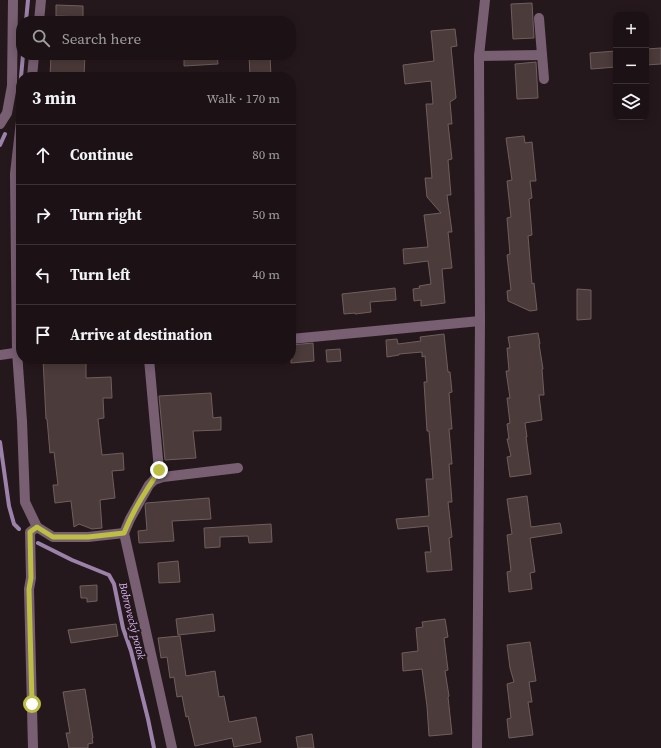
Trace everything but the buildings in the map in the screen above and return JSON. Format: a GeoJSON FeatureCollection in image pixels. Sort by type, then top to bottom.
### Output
{"type":"FeatureCollection","features":[{"type":"Feature","properties":{"kind":"street"},"geometry":{"type":"LineString","coordinates":[[0,124],[7,113],[12,86],[13,0]]}},
{"type":"Feature","properties":{"kind":"street"},"geometry":{"type":"LineString","coordinates":[[39,16],[41,0]]}},
{"type":"Feature","properties":{"kind":"street"},"geometry":{"type":"LineString","coordinates":[[477,748],[480,321],[479,56],[485,0]]}},
{"type":"Feature","properties":{"kind":"street"},"geometry":{"type":"LineString","coordinates":[[539,18],[544,79]]}},
{"type":"Feature","properties":{"kind":"street"},"geometry":{"type":"LineString","coordinates":[[479,56],[542,55]]}},
{"type":"Feature","properties":{"kind":"street"},"geometry":{"type":"LineString","coordinates":[[32,72],[34,60]]}},
{"type":"Feature","properties":{"kind":"street"},"geometry":{"type":"LineString","coordinates":[[7,113],[16,115]]}},
{"type":"Feature","properties":{"kind":"street"},"geometry":{"type":"LineString","coordinates":[[16,165],[16,218]]}},
{"type":"Feature","properties":{"kind":"street"},"geometry":{"type":"LineString","coordinates":[[296,339],[480,321]]}},
{"type":"Feature","properties":{"kind":"street"},"geometry":{"type":"LineString","coordinates":[[1,354],[16,352]]}},
{"type":"Feature","properties":{"kind":"street"},"geometry":{"type":"LineString","coordinates":[[20,364],[25,502],[37,527],[53,537],[88,537],[124,533]]}},
{"type":"Feature","properties":{"kind":"street"},"geometry":{"type":"LineString","coordinates":[[149,364],[159,470],[130,519],[124,533],[172,748]]}},
{"type":"Feature","properties":{"kind":"street"},"geometry":{"type":"LineString","coordinates":[[154,480],[163,477],[238,468]]}},
{"type":"Feature","properties":{"kind":"street"},"geometry":{"type":"LineString","coordinates":[[33,748],[29,589],[31,578],[30,532],[37,527]]}},
{"type":"Feature","properties":{"kind":"waterway","name":"Bobrovecký potok"},"geometry":{"type":"LineString","coordinates":[[26,16],[28,0]]}},
{"type":"Feature","properties":{"kind":"waterway","name":"Bobrovecký potok"},"geometry":{"type":"LineString","coordinates":[[21,72],[23,60]]}},
{"type":"Feature","properties":{"kind":"waterway","name":"Bobrovecký potok"},"geometry":{"type":"LineString","coordinates":[[0,145],[5,134]]}},
{"type":"Feature","properties":{"kind":"waterway","name":"Bobrovecký potok"},"geometry":{"type":"LineString","coordinates":[[0,442],[9,506],[14,524],[19,529]]}},
{"type":"Feature","properties":{"kind":"waterway","name":"Bobrovecký potok"},"geometry":{"type":"LineString","coordinates":[[38,543],[72,560],[109,575],[114,584],[123,628],[131,651],[154,748]]}},
{"type":"Feature","properties":{"kind":"route"},"geometry":{"type":"LineString","coordinates":[[32,704],[29,589],[31,578],[30,532],[37,527],[53,537],[88,537],[124,533],[130,519],[159,470]]}}]}
